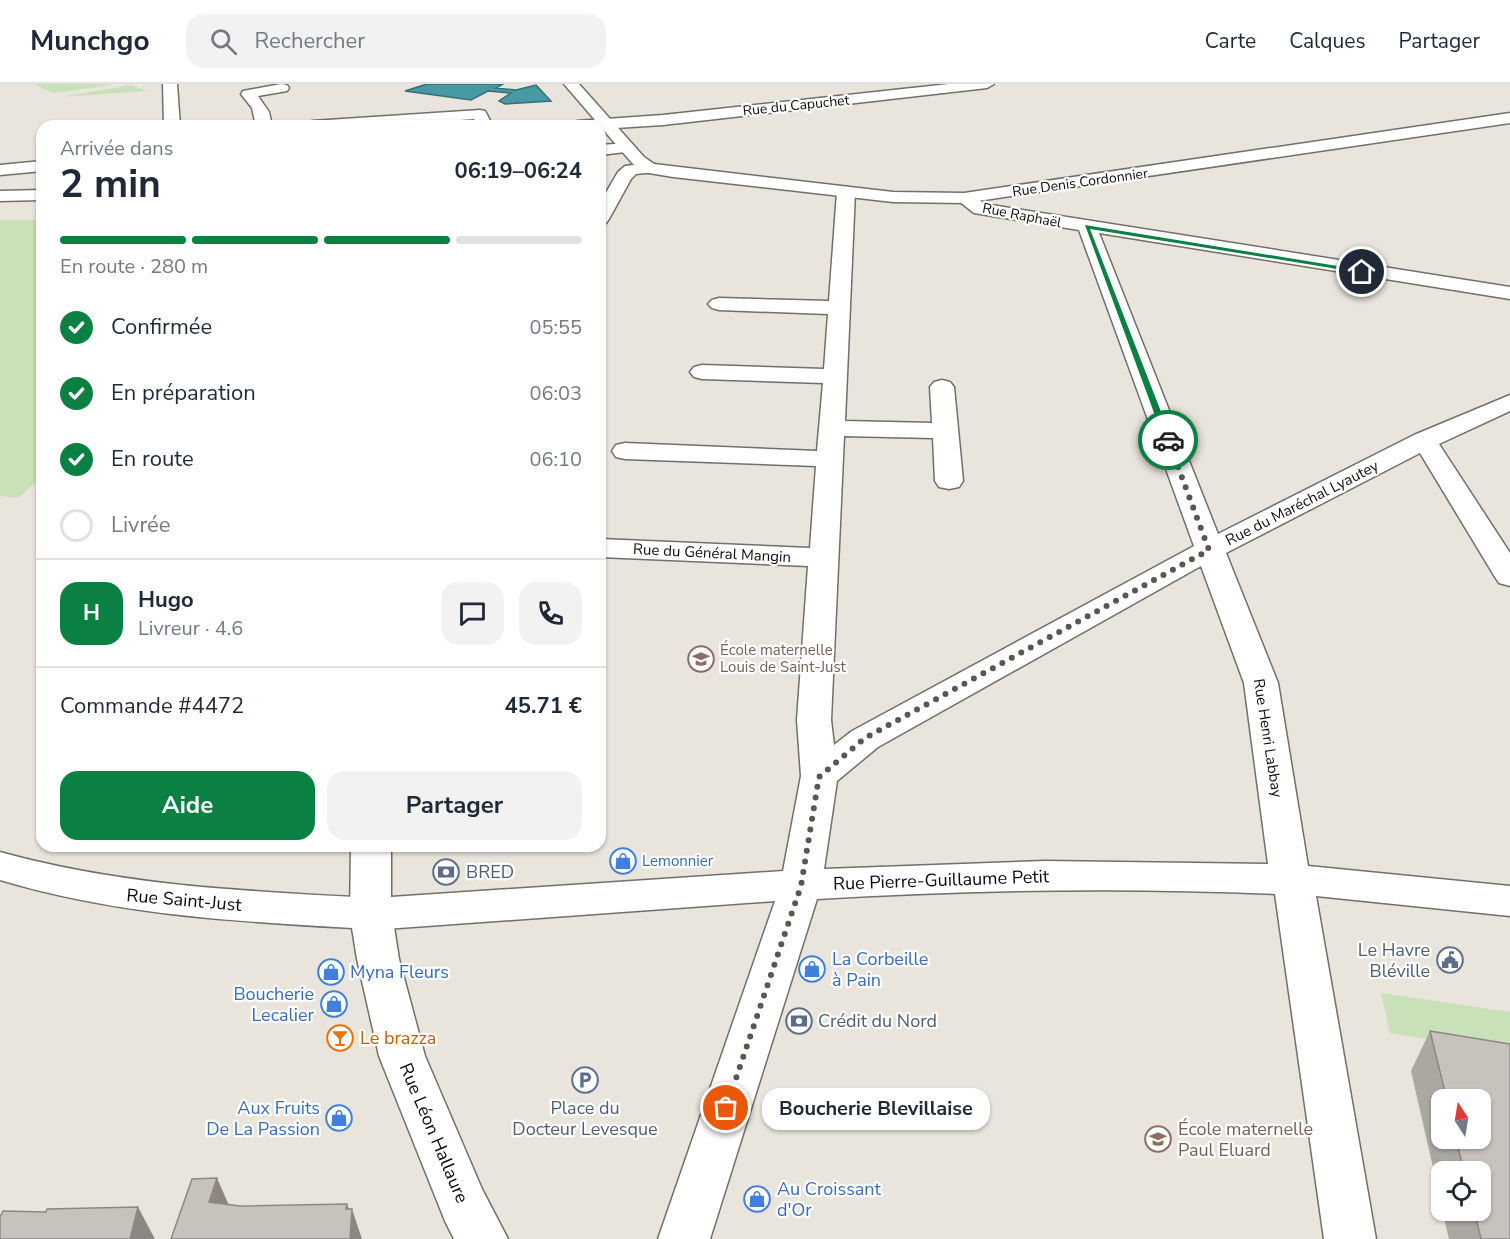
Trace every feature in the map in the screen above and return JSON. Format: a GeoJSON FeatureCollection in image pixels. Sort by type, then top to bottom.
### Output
{"type":"FeatureCollection","features":[{"type":"Feature","properties":{"kind":"street"},"geometry":{"type":"LineString","coordinates":[[170,84],[172,120]]}},
{"type":"Feature","properties":{"kind":"street"},"geometry":{"type":"LineString","coordinates":[[571,84],[602,120]]}},
{"type":"Feature","properties":{"kind":"street","name":"Rue du Capuchet"},"geometry":{"type":"LineString","coordinates":[[606,124],[663,120],[987,84]]}},
{"type":"Feature","properties":{"kind":"street"},"geometry":{"type":"LineString","coordinates":[[264,120],[259,104],[248,93],[282,88]]}},
{"type":"Feature","properties":{"kind":"street"},"geometry":{"type":"LineString","coordinates":[[378,105],[381,120]]}},
{"type":"Feature","properties":{"kind":"street"},"geometry":{"type":"LineString","coordinates":[[395,120],[480,114],[482,120]]}},
{"type":"Feature","properties":{"kind":"street","name":"Rue Denis Cordonnier"},"geometry":{"type":"LineString","coordinates":[[649,168],[846,192],[929,199],[964,198],[1510,118]]}},
{"type":"Feature","properties":{"kind":"street"},"geometry":{"type":"LineString","coordinates":[[606,124],[638,160],[649,168]]}},
{"type":"Feature","properties":{"kind":"street"},"geometry":{"type":"LineString","coordinates":[[606,150],[628,148]]}},
{"type":"Feature","properties":{"kind":"street"},"geometry":{"type":"LineString","coordinates":[[0,170],[36,167]]}},
{"type":"Feature","properties":{"kind":"street"},"geometry":{"type":"LineString","coordinates":[[606,207],[624,176],[632,170],[649,168]]}},
{"type":"Feature","properties":{"kind":"street"},"geometry":{"type":"LineString","coordinates":[[684,1239],[801,886],[819,777],[814,720],[837,308],[846,192]]}},
{"type":"Feature","properties":{"kind":"street"},"geometry":{"type":"LineString","coordinates":[[0,196],[36,195]]}},
{"type":"Feature","properties":{"kind":"street","name":"Rue Raphaël"},"geometry":{"type":"LineString","coordinates":[[964,198],[980,209],[1510,294]]}},
{"type":"Feature","properties":{"kind":"street","name":"Rue Henri Labbay"},"geometry":{"type":"LineString","coordinates":[[1087,226],[1261,683],[1286,857],[1293,880],[1350,1239]]}},
{"type":"Feature","properties":{"kind":"street"},"geometry":{"type":"LineString","coordinates":[[719,304],[837,308]]}},
{"type":"Feature","properties":{"kind":"street"},"geometry":{"type":"LineString","coordinates":[[702,372],[834,376]]}},
{"type":"Feature","properties":{"kind":"street"},"geometry":{"type":"LineString","coordinates":[[942,387],[949,482]]}},
{"type":"Feature","properties":{"kind":"street","name":"Rue du Maréchal Lyautey"},"geometry":{"type":"LineString","coordinates":[[819,777],[865,738],[1209,550],[1423,440],[1510,402]]}},
{"type":"Feature","properties":{"kind":"street"},"geometry":{"type":"LineString","coordinates":[[831,428],[945,431]]}},
{"type":"Feature","properties":{"kind":"street"},"geometry":{"type":"LineString","coordinates":[[1423,440],[1510,577]]}},
{"type":"Feature","properties":{"kind":"street"},"geometry":{"type":"LineString","coordinates":[[625,451],[829,459]]}},
{"type":"Feature","properties":{"kind":"street","name":"Rue du Général Mangin"},"geometry":{"type":"LineString","coordinates":[[606,548],[824,558]]}},
{"type":"Feature","properties":{"kind":"street","name":"Rue Léon Hallaure"},"geometry":{"type":"LineString","coordinates":[[371,852],[371,914],[378,959],[402,1056],[463,1204],[482,1239]]}},
{"type":"Feature","properties":{"kind":"street","name":"Rue Saint-Just"},"geometry":{"type":"LineString","coordinates":[[0,866],[63,884],[151,899],[371,914]]}},
{"type":"Feature","properties":{"kind":"street","name":"Rue Pierre-Guillaume Petit"},"geometry":{"type":"LineString","coordinates":[[371,914],[801,886],[983,877],[1124,875],[1293,880],[1510,901]]}},
{"type":"Feature","properties":{"kind":"green space"},"geometry":{"type":"Polygon","coordinates":[[[34,84],[102,84],[111,85],[53,93],[34,84]]]}},
{"type":"Feature","properties":{"kind":"green space"},"geometry":{"type":"Polygon","coordinates":[[[131,85],[147,91],[62,97],[131,85]]]}},
{"type":"Feature","properties":{"kind":"green space"},"geometry":{"type":"Polygon","coordinates":[[[0,220],[36,220],[36,482],[18,498],[0,496],[0,220]]]}},
{"type":"Feature","properties":{"kind":"green space"},"geometry":{"type":"Polygon","coordinates":[[[1381,993],[1510,1012],[1510,1053],[1390,1033],[1381,993]]]}},
{"type":"Feature","properties":{"kind":"water"},"geometry":{"type":"Polygon","coordinates":[[[427,84],[503,84],[496,88],[516,90],[536,85],[551,101],[505,104],[499,101],[511,93],[488,91],[471,100],[405,91],[427,84]]]}},
{"type":"Feature","properties":{"kind":"building"},"geometry":{"type":"Polygon","coordinates":[[[1430,1031],[1510,1044],[1510,1239],[1481,1239],[1477,1221],[1491,1221],[1491,1161],[1461,1161],[1459,1149],[1491,1149],[1491,1089],[1444,1089],[1430,1031]]]}},
{"type":"Feature","properties":{"kind":"building"},"geometry":{"type":"Polygon","coordinates":[[[217,1178],[209,1202],[240,1206],[347,1204],[346,1209],[352,1209],[350,1239],[171,1239],[192,1179],[217,1178]]]}},
{"type":"Feature","properties":{"kind":"building"},"geometry":{"type":"Polygon","coordinates":[[[138,1207],[130,1239],[0,1239],[0,1217],[3,1211],[46,1212],[47,1209],[138,1207]]]}},
{"type":"Feature","properties":{"kind":"way so far"},"geometry":{"type":"LineString","coordinates":[[726,1108],[801,886],[819,777],[865,738],[1209,550],[1168,440]]}},
{"type":"Feature","properties":{"kind":"place","name":"École maternelle Louis de Saint-Just"},"geometry":{"type":"Point","coordinates":[701,659]}},
{"type":"Feature","properties":{"kind":"place","name":"Lemonnier"},"geometry":{"type":"Point","coordinates":[623,861]}},
{"type":"Feature","properties":{"kind":"place","name":"BRED"},"geometry":{"type":"Point","coordinates":[446,872]}},
{"type":"Feature","properties":{"kind":"place","name":"Le Havre Bléville"},"geometry":{"type":"Point","coordinates":[1450,960]}},
{"type":"Feature","properties":{"kind":"place","name":"La Corbeille à Pain"},"geometry":{"type":"Point","coordinates":[812,969]}},
{"type":"Feature","properties":{"kind":"place","name":"Myna Fleurs"},"geometry":{"type":"Point","coordinates":[331,972]}},
{"type":"Feature","properties":{"kind":"place","name":"Boucherie Lecalier"},"geometry":{"type":"Point","coordinates":[334,1004]}},
{"type":"Feature","properties":{"kind":"place","name":"Crédit du Nord"},"geometry":{"type":"Point","coordinates":[799,1021]}},
{"type":"Feature","properties":{"kind":"place","name":"Le brazza"},"geometry":{"type":"Point","coordinates":[340,1038]}},
{"type":"Feature","properties":{"kind":"place","name":"Place du Docteur Levesque"},"geometry":{"type":"Point","coordinates":[585,1080]}},
{"type":"Feature","properties":{"kind":"place","name":"Boucherie Blevillaise"},"geometry":{"type":"Point","coordinates":[726,1108]}},
{"type":"Feature","properties":{"kind":"place","name":"Aux Fruits De La Passion"},"geometry":{"type":"Point","coordinates":[339,1118]}},
{"type":"Feature","properties":{"kind":"place","name":"École maternelle Paul Eluard"},"geometry":{"type":"Point","coordinates":[1158,1139]}},
{"type":"Feature","properties":{"kind":"place","name":"Au Croissant d'Or"},"geometry":{"type":"Point","coordinates":[757,1199]}},
{"type":"Feature","properties":{"kind":"route"},"geometry":{"type":"LineString","coordinates":[[1168,440],[1087,226],[1362,272]]}}]}
